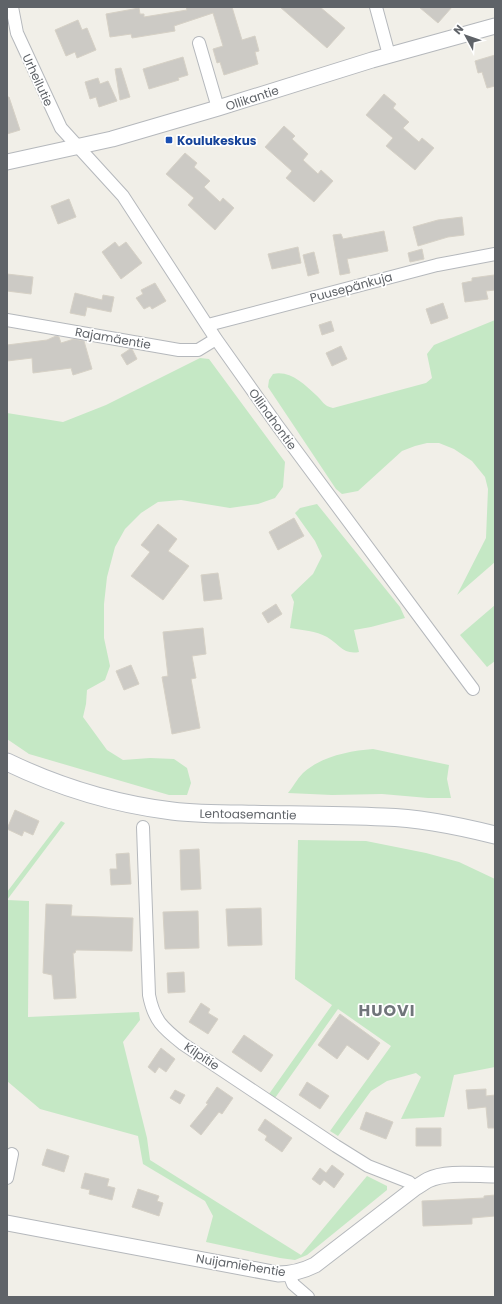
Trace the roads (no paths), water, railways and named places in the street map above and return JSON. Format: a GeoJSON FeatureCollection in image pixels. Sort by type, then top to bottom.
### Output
{"type":"FeatureCollection","features":[{"type":"Feature","properties":{"kind":"main road","name":"Lentoasemantie"},"geometry":{"type":"LineString","coordinates":[[7,762],[25,771],[69,788],[101,798],[154,809],[200,813],[390,817],[448,824],[495,835]]}},
{"type":"Feature","properties":{"kind":"street","name":"Urheilutie"},"geometry":{"type":"LineString","coordinates":[[12,7],[17,33],[23,48],[61,128],[78,147]]}},
{"type":"Feature","properties":{"kind":"street"},"geometry":{"type":"LineString","coordinates":[[376,7],[389,55]]}},
{"type":"Feature","properties":{"kind":"street","name":"Ollikantie"},"geometry":{"type":"LineString","coordinates":[[7,162],[112,139],[389,55],[495,26]]}},
{"type":"Feature","properties":{"kind":"street"},"geometry":{"type":"LineString","coordinates":[[199,43],[218,108]]}},
{"type":"Feature","properties":{"kind":"street","name":"Ollinahontie"},"geometry":{"type":"LineString","coordinates":[[78,147],[123,196],[216,339],[276,425],[473,689]]}},
{"type":"Feature","properties":{"kind":"street","name":"Puusepänkuja"},"geometry":{"type":"LineString","coordinates":[[208,325],[437,265],[495,254]]}},
{"type":"Feature","properties":{"kind":"street","name":"Rajamäentie"},"geometry":{"type":"LineString","coordinates":[[7,320],[179,350],[198,350],[216,339]]}},
{"type":"Feature","properties":{"kind":"street","name":"Kilpitie"},"geometry":{"type":"LineString","coordinates":[[143,827],[149,995],[155,1015],[161,1025],[183,1044],[336,1146],[368,1166],[409,1182],[415,1188]]}},
{"type":"Feature","properties":{"kind":"street"},"geometry":{"type":"LineString","coordinates":[[7,1178],[12,1154]]}},
{"type":"Feature","properties":{"kind":"street","name":"Nuijamiehentie"},"geometry":{"type":"LineString","coordinates":[[7,1223],[278,1274],[289,1274],[303,1271],[315,1265],[415,1188],[428,1180],[440,1176],[495,1175]]}},
{"type":"Feature","properties":{"kind":"street"},"geometry":{"type":"LineString","coordinates":[[289,1274],[293,1284],[308,1297]]}},
{"type":"Feature","properties":{"kind":"place","name":"Koulukeskus"},"geometry":{"type":"Point","coordinates":[169,140]}},
{"type":"Feature","properties":{"kind":"district","name":"HUOVI"},"geometry":{"type":"Point","coordinates":[387,1010]}}]}
